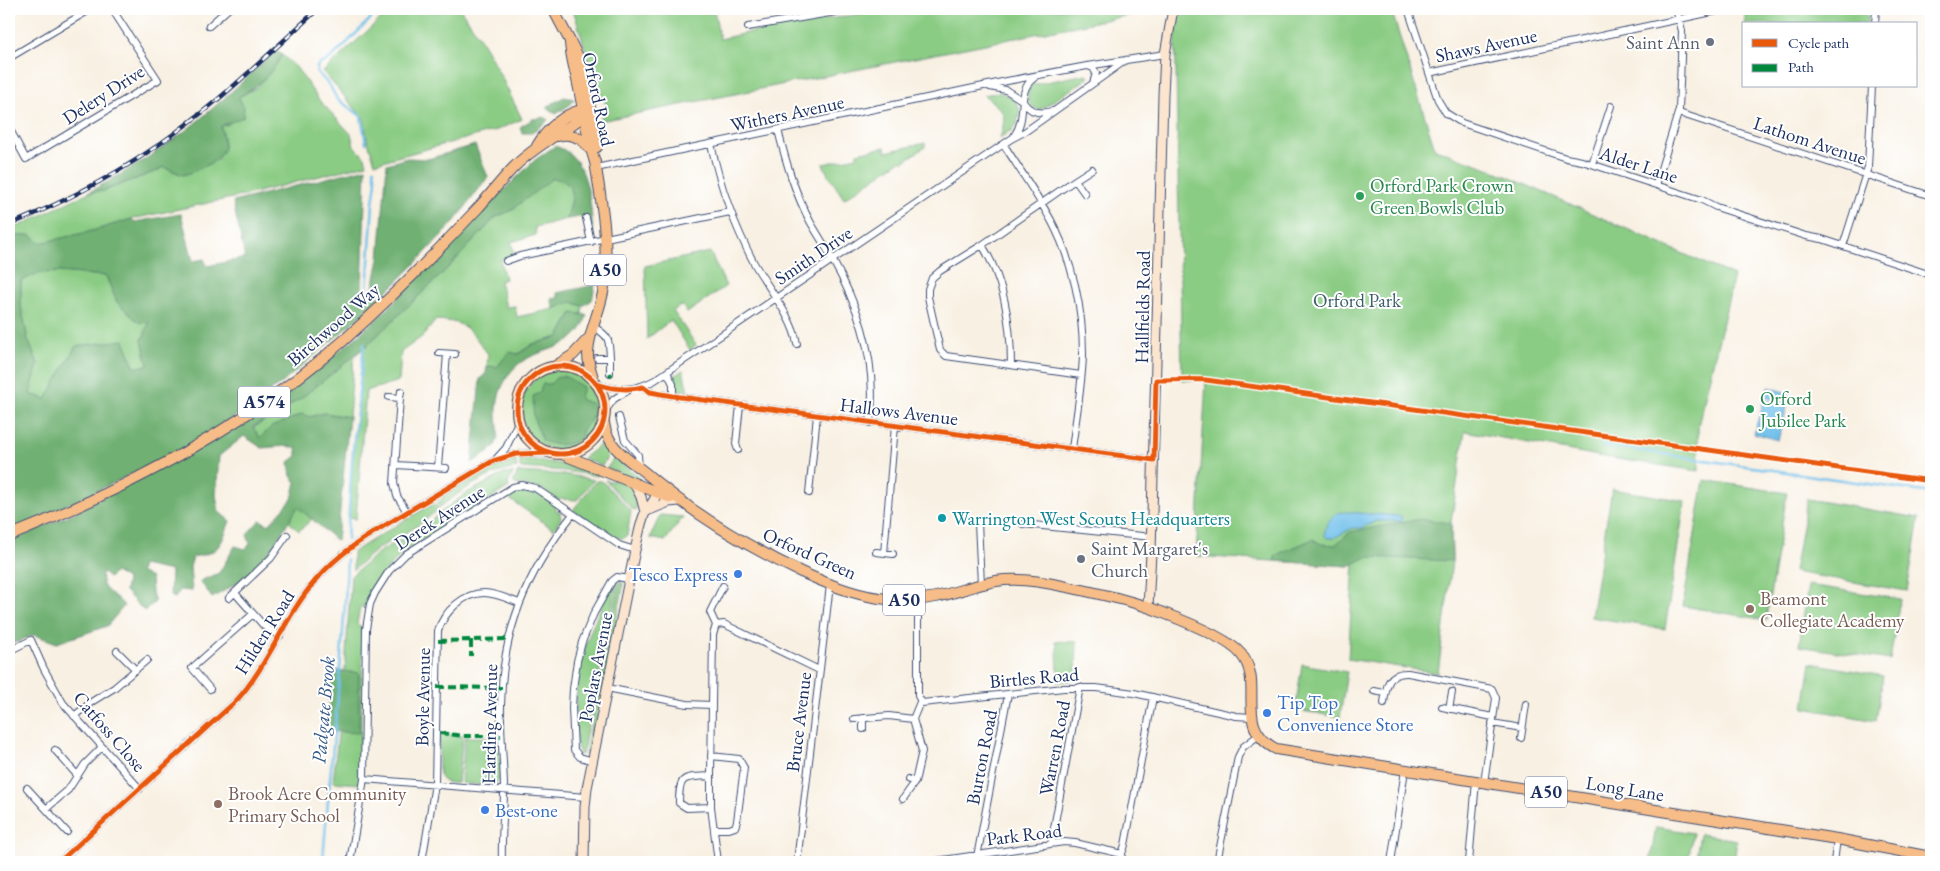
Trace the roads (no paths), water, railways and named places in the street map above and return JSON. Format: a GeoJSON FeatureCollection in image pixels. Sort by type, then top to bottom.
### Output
{"type":"FeatureCollection","features":[{"type":"Feature","properties":{"kind":"main road","name":"Orford Road"},"geometry":{"type":"LineString","coordinates":[[552,9],[570,43],[572,61],[597,146],[596,165]]}},
{"type":"Feature","properties":{"kind":"main road","name":"Orford Road"},"geometry":{"type":"LineString","coordinates":[[586,112],[591,150],[596,165],[606,238],[604,288],[592,332],[588,361],[595,382]]}},
{"type":"Feature","properties":{"kind":"main road","name":"Birchwood Way"},"geometry":{"type":"LineString","coordinates":[[537,146],[556,136],[586,112]]}},
{"type":"Feature","properties":{"kind":"main road","name":"Birchwood Way"},"geometry":{"type":"LineString","coordinates":[[9,536],[41,523],[165,463],[247,414],[298,378],[343,341],[397,292],[478,208],[515,166],[537,146],[545,134],[570,114],[586,112]]}},
{"type":"Feature","properties":{"kind":"main road"},"geometry":{"type":"LineString","coordinates":[[556,136],[574,135],[587,144],[591,150]]}},
{"type":"Feature","properties":{"kind":"main road","name":"Orford Road"},"geometry":{"type":"LineString","coordinates":[[555,366],[573,355],[592,332]]}},
{"type":"Feature","properties":{"kind":"main road"},"geometry":{"type":"LineString","coordinates":[[555,366],[576,368],[595,382]]}},
{"type":"Feature","properties":{"kind":"main road","name":"A50"},"geometry":{"type":"LineString","coordinates":[[555,366],[537,373],[524,386],[517,403],[518,422],[522,430],[533,445],[549,453],[564,455],[575,453],[589,445],[599,433],[604,423],[606,410],[602,392],[595,382]]}},
{"type":"Feature","properties":{"kind":"main road","name":"Orford Green"},"geometry":{"type":"LineString","coordinates":[[604,423],[610,442],[616,449],[679,501],[737,538],[778,561],[830,585],[879,598],[918,600],[981,584],[1005,580],[1032,580],[1117,598],[1148,607],[1230,644],[1237,649],[1247,663],[1251,678],[1251,717]]}},
{"type":"Feature","properties":{"kind":"main road","name":"Orford Green"},"geometry":{"type":"LineString","coordinates":[[564,455],[679,501]]}},
{"type":"Feature","properties":{"kind":"main road","name":"A50"},"geometry":{"type":"LineString","coordinates":[[1251,717],[1252,723],[1259,734]]}},
{"type":"Feature","properties":{"kind":"main road","name":"Long Lane"},"geometry":{"type":"LineString","coordinates":[[1259,734],[1269,745],[1279,750],[1837,839],[1931,857]]}},
{"type":"Feature","properties":{"kind":"street"},"geometry":{"type":"LineString","coordinates":[[9,58],[91,9]]}},
{"type":"Feature","properties":{"kind":"street","name":"Delery Drive"},"geometry":{"type":"LineString","coordinates":[[9,128],[26,159],[158,80],[112,9]]}},
{"type":"Feature","properties":{"kind":"street"},"geometry":{"type":"LineString","coordinates":[[209,26],[228,9]]}},
{"type":"Feature","properties":{"kind":"street"},"geometry":{"type":"LineString","coordinates":[[748,27],[853,9]]}},
{"type":"Feature","properties":{"kind":"street","name":"Hallfields Road"},"geometry":{"type":"LineString","coordinates":[[1148,607],[1152,537],[1165,54],[1172,9]]}},
{"type":"Feature","properties":{"kind":"street","name":"Alder Lane"},"geometry":{"type":"LineString","coordinates":[[1408,9],[1442,109],[1456,120],[1485,132],[1566,158],[1592,164],[1702,200],[1734,213],[1931,275]]}},
{"type":"Feature","properties":{"kind":"street"},"geometry":{"type":"LineString","coordinates":[[1656,185],[1679,113],[1682,31],[1676,9]]}},
{"type":"Feature","properties":{"kind":"street","name":"Shaws Avenue"},"geometry":{"type":"LineString","coordinates":[[1429,73],[1726,9]]}},
{"type":"Feature","properties":{"kind":"street"},"geometry":{"type":"LineString","coordinates":[[1875,22],[1876,9]]}},
{"type":"Feature","properties":{"kind":"street","name":"Withers Avenue"},"geometry":{"type":"LineString","coordinates":[[596,165],[711,144],[1087,66],[1165,54]]}},
{"type":"Feature","properties":{"kind":"street","name":"Smith Drive"},"geometry":{"type":"LineString","coordinates":[[606,410],[617,396],[628,390],[643,387],[667,372],[1026,131],[1126,60]]}},
{"type":"Feature","properties":{"kind":"street"},"geometry":{"type":"LineString","coordinates":[[1087,66],[1093,68],[1096,73],[1092,84]]}},
{"type":"Feature","properties":{"kind":"street"},"geometry":{"type":"LineString","coordinates":[[1012,139],[1022,121],[1023,93],[1026,85],[1037,76]]}},
{"type":"Feature","properties":{"kind":"street","name":"Withers Avenue"},"geometry":{"type":"LineString","coordinates":[[983,87],[1006,90],[1028,108],[1036,112],[1053,110]]}},
{"type":"Feature","properties":{"kind":"street"},"geometry":{"type":"LineString","coordinates":[[1843,246],[1866,174],[1872,88]]}},
{"type":"Feature","properties":{"kind":"street"},"geometry":{"type":"LineString","coordinates":[[1592,164],[1611,106]]}},
{"type":"Feature","properties":{"kind":"street","name":"Lathom Avenue"},"geometry":{"type":"LineString","coordinates":[[1679,113],[1931,196]]}},
{"type":"Feature","properties":{"kind":"street"},"geometry":{"type":"LineString","coordinates":[[778,130],[796,188],[811,222],[849,290],[866,338],[872,387],[870,423]]}},
{"type":"Feature","properties":{"kind":"street"},"geometry":{"type":"LineString","coordinates":[[711,144],[730,212],[754,262],[792,329],[797,344]]}},
{"type":"Feature","properties":{"kind":"street"},"geometry":{"type":"LineString","coordinates":[[1004,144],[1052,221],[1064,249],[1075,287],[1082,338],[1081,375],[1072,449]]}},
{"type":"Feature","properties":{"kind":"street"},"geometry":{"type":"LineString","coordinates":[[1081,375],[946,356],[938,346],[928,297],[929,285],[940,271],[982,245],[1092,169]]}},
{"type":"Feature","properties":{"kind":"street"},"geometry":{"type":"LineString","coordinates":[[1075,180],[1085,194]]}},
{"type":"Feature","properties":{"kind":"street"},"geometry":{"type":"LineString","coordinates":[[506,261],[520,256],[730,212]]}},
{"type":"Feature","properties":{"kind":"street"},"geometry":{"type":"LineString","coordinates":[[586,218],[591,242]]}},
{"type":"Feature","properties":{"kind":"street"},"geometry":{"type":"LineString","coordinates":[[982,245],[991,259],[1002,287],[1007,317],[1011,365]]}},
{"type":"Feature","properties":{"kind":"street"},"geometry":{"type":"LineString","coordinates":[[592,332],[604,334],[610,340],[610,373]]}},
{"type":"Feature","properties":{"kind":"street"},"geometry":{"type":"LineString","coordinates":[[438,353],[455,354]]}},
{"type":"Feature","properties":{"kind":"street"},"geometry":{"type":"LineString","coordinates":[[438,467],[447,354]]}},
{"type":"Feature","properties":{"kind":"street"},"geometry":{"type":"LineString","coordinates":[[597,358],[610,358]]}},
{"type":"Feature","properties":{"kind":"street"},"geometry":{"type":"LineString","coordinates":[[667,372],[672,380],[673,396]]}},
{"type":"Feature","properties":{"kind":"street","name":"Smith Drive"},"geometry":{"type":"LineString","coordinates":[[595,382],[610,388],[628,390]]}},
{"type":"Feature","properties":{"kind":"street","name":"Hallows Avenue"},"geometry":{"type":"LineString","coordinates":[[643,387],[650,392],[673,396],[1154,460]]}},
{"type":"Feature","properties":{"kind":"street"},"geometry":{"type":"LineString","coordinates":[[389,397],[401,395],[395,490],[407,512]]}},
{"type":"Feature","properties":{"kind":"street"},"geometry":{"type":"LineString","coordinates":[[738,450],[736,444],[740,405]]}},
{"type":"Feature","properties":{"kind":"street"},"geometry":{"type":"LineString","coordinates":[[809,494],[817,415]]}},
{"type":"Feature","properties":{"kind":"street","name":"Orford Green"},"geometry":{"type":"LineString","coordinates":[[619,417],[625,440],[638,455],[639,468]]}},
{"type":"Feature","properties":{"kind":"street","name":"Hilden Road"},"geometry":{"type":"LineString","coordinates":[[493,462],[506,448],[518,422]]}},
{"type":"Feature","properties":{"kind":"street"},"geometry":{"type":"LineString","coordinates":[[884,553],[895,426]]}},
{"type":"Feature","properties":{"kind":"street","name":"Hilden Road"},"geometry":{"type":"LineString","coordinates":[[59,862],[236,701],[256,676],[300,600],[315,580],[336,558],[362,539],[493,462],[516,454],[549,453]]}},
{"type":"Feature","properties":{"kind":"street"},"geometry":{"type":"LineString","coordinates":[[396,465],[446,468]]}},
{"type":"Feature","properties":{"kind":"street"},"geometry":{"type":"LineString","coordinates":[[654,480],[657,493]]}},
{"type":"Feature","properties":{"kind":"street"},"geometry":{"type":"LineString","coordinates":[[634,483],[646,511],[669,502],[679,501]]}},
{"type":"Feature","properties":{"kind":"street","name":"Derek Avenue"},"geometry":{"type":"LineString","coordinates":[[350,862],[364,780],[366,629],[373,598],[381,580],[389,571],[415,547],[517,486],[535,488],[619,545],[635,550]]}},
{"type":"Feature","properties":{"kind":"street","name":"Poplars Avenue"},"geometry":{"type":"LineString","coordinates":[[584,862],[586,797],[607,688],[635,550],[646,511],[657,493]]}},
{"type":"Feature","properties":{"kind":"street","name":"Harding Avenue"},"geometry":{"type":"LineString","coordinates":[[502,862],[504,790],[502,688],[508,638],[519,603],[545,553],[573,514]]}},
{"type":"Feature","properties":{"kind":"street"},"geometry":{"type":"LineString","coordinates":[[978,523],[981,584]]}},
{"type":"Feature","properties":{"kind":"street"},"geometry":{"type":"LineString","coordinates":[[1023,524],[1152,537]]}},
{"type":"Feature","properties":{"kind":"street"},"geometry":{"type":"LineString","coordinates":[[229,598],[271,558],[286,535]]}},
{"type":"Feature","properties":{"kind":"street"},"geometry":{"type":"LineString","coordinates":[[876,552],[893,554]]}},
{"type":"Feature","properties":{"kind":"street","name":"Poplars Avenue"},"geometry":{"type":"LineString","coordinates":[[593,761],[577,755],[574,747],[572,708],[577,661],[590,623],[612,582],[618,577],[629,579]]}},
{"type":"Feature","properties":{"kind":"street","name":"Bruce Avenue"},"geometry":{"type":"LineString","coordinates":[[797,862],[830,585]]}},
{"type":"Feature","properties":{"kind":"street"},"geometry":{"type":"LineString","coordinates":[[718,862],[711,807],[713,635],[716,625],[710,612],[723,586]]}},
{"type":"Feature","properties":{"kind":"street"},"geometry":{"type":"LineString","coordinates":[[235,593],[267,629],[280,636]]}},
{"type":"Feature","properties":{"kind":"street","name":"Boyle Avenue"},"geometry":{"type":"LineString","coordinates":[[422,862],[436,784],[438,631],[441,621],[454,606],[477,594],[492,594],[519,603]]}},
{"type":"Feature","properties":{"kind":"street"},"geometry":{"type":"LineString","coordinates":[[902,799],[916,782],[922,751],[913,719],[920,702],[918,696],[918,600]]}},
{"type":"Feature","properties":{"kind":"street"},"geometry":{"type":"LineString","coordinates":[[210,689],[192,668],[253,614]]}},
{"type":"Feature","properties":{"kind":"street"},"geometry":{"type":"LineString","coordinates":[[716,625],[724,624],[819,670]]}},
{"type":"Feature","properties":{"kind":"street","name":"Catfoss Close"},"geometry":{"type":"LineString","coordinates":[[9,651],[31,640],[44,669],[63,703],[140,788]]}},
{"type":"Feature","properties":{"kind":"street"},"geometry":{"type":"LineString","coordinates":[[118,651],[136,670]]}},
{"type":"Feature","properties":{"kind":"street"},"geometry":{"type":"LineString","coordinates":[[74,716],[114,688],[147,660]]}},
{"type":"Feature","properties":{"kind":"street"},"geometry":{"type":"LineString","coordinates":[[1384,703],[1389,682],[1397,673],[1408,673],[1492,689],[1496,698],[1480,782],[1469,862]]}},
{"type":"Feature","properties":{"kind":"street","name":"Birtles Road"},"geometry":{"type":"LineString","coordinates":[[920,702],[926,704],[1080,687],[1116,690],[1236,716],[1251,717]]}},
{"type":"Feature","properties":{"kind":"street","name":"Warren Road"},"geometry":{"type":"LineString","coordinates":[[1051,844],[1080,687]]}},
{"type":"Feature","properties":{"kind":"street"},"geometry":{"type":"LineString","coordinates":[[607,688],[687,704],[712,705]]}},
{"type":"Feature","properties":{"kind":"street"},"geometry":{"type":"LineString","coordinates":[[1374,692],[1385,693]]}},
{"type":"Feature","properties":{"kind":"street"},"geometry":{"type":"LineString","coordinates":[[1452,692],[1446,708],[1522,728]]}},
{"type":"Feature","properties":{"kind":"street","name":"Burton Road"},"geometry":{"type":"LineString","coordinates":[[976,862],[1008,694]]}},
{"type":"Feature","properties":{"kind":"street"},"geometry":{"type":"LineString","coordinates":[[1119,862],[1153,697]]}},
{"type":"Feature","properties":{"kind":"street"},"geometry":{"type":"LineString","coordinates":[[1521,738],[1526,704]]}},
{"type":"Feature","properties":{"kind":"street"},"geometry":{"type":"LineString","coordinates":[[854,719],[889,716],[913,719]]}},
{"type":"Feature","properties":{"kind":"street"},"geometry":{"type":"LineString","coordinates":[[863,718],[864,729]]}},
{"type":"Feature","properties":{"kind":"street"},"geometry":{"type":"LineString","coordinates":[[1217,862],[1238,756],[1243,747],[1259,734]]}},
{"type":"Feature","properties":{"kind":"street"},"geometry":{"type":"LineString","coordinates":[[46,809],[68,790],[85,764],[102,746]]}},
{"type":"Feature","properties":{"kind":"street"},"geometry":{"type":"LineString","coordinates":[[54,750],[77,775]]}},
{"type":"Feature","properties":{"kind":"street"},"geometry":{"type":"LineString","coordinates":[[711,756],[739,759],[744,768],[735,827],[714,829]]}},
{"type":"Feature","properties":{"kind":"street"},"geometry":{"type":"LineString","coordinates":[[1391,862],[1405,770]]}},
{"type":"Feature","properties":{"kind":"street"},"geometry":{"type":"LineString","coordinates":[[711,776],[687,777],[679,786],[679,803],[687,808],[711,807]]}},
{"type":"Feature","properties":{"kind":"street"},"geometry":{"type":"LineString","coordinates":[[908,779],[916,782]]}},
{"type":"Feature","properties":{"kind":"street"},"geometry":{"type":"LineString","coordinates":[[364,780],[436,784],[586,797]]}},
{"type":"Feature","properties":{"kind":"street"},"geometry":{"type":"LineString","coordinates":[[27,788],[67,832]]}},
{"type":"Feature","properties":{"kind":"street"},"geometry":{"type":"LineString","coordinates":[[1834,862],[1837,839]]}},
{"type":"Feature","properties":{"kind":"street","name":"Park Road"},"geometry":{"type":"LineString","coordinates":[[930,862],[1051,844],[1075,843],[1122,854]]}},
{"type":"Feature","properties":{"kind":"water"},"geometry":{"type":"Polygon","coordinates":[[[1768,387],[1791,394],[1788,404],[1765,397],[1768,387]]]}},
{"type":"Feature","properties":{"kind":"water"},"geometry":{"type":"Polygon","coordinates":[[[1764,400],[1787,407],[1778,440],[1754,433],[1764,400]]]}},
{"type":"Feature","properties":{"kind":"water"},"geometry":{"type":"Polygon","coordinates":[[[1346,512],[1402,517],[1401,521],[1376,521],[1361,528],[1352,528],[1334,538],[1328,538],[1324,535],[1327,523],[1337,513],[1346,512]]]}},
{"type":"Feature","properties":{"kind":"waterway","name":"Padgate Brook"},"geometry":{"type":"LineString","coordinates":[[366,143],[361,116],[337,99],[330,86],[317,72],[317,67],[341,49],[381,9]]}},
{"type":"Feature","properties":{"kind":"waterway","name":"Padgate Brook"},"geometry":{"type":"LineString","coordinates":[[367,291],[376,182],[374,169]]}},
{"type":"Feature","properties":{"kind":"waterway","name":"Padgate Brook"},"geometry":{"type":"LineString","coordinates":[[347,539],[352,460],[364,344]]}},
{"type":"Feature","properties":{"kind":"waterway"},"geometry":{"type":"LineString","coordinates":[[1601,445],[1931,493]]}},
{"type":"Feature","properties":{"kind":"waterway","name":"Padgate Brook"},"geometry":{"type":"LineString","coordinates":[[323,862],[343,635],[347,559]]}},
{"type":"Feature","properties":{"kind":"railway"},"geometry":{"type":"LineString","coordinates":[[9,225],[95,184],[156,147],[231,89],[318,9]]}},
{"type":"Feature","properties":{"kind":"place","name":"Saint Ann"},"geometry":{"type":"Point","coordinates":[1710,42]}},
{"type":"Feature","properties":{"kind":"place","name":"Orford Park Crown Green Bowls Club"},"geometry":{"type":"Point","coordinates":[1360,196]}},
{"type":"Feature","properties":{"kind":"place","name":"Orford Jubilee Park"},"geometry":{"type":"Point","coordinates":[1750,409]}},
{"type":"Feature","properties":{"kind":"place","name":"Warrington West Scouts Headquarters"},"geometry":{"type":"Point","coordinates":[942,518]}},
{"type":"Feature","properties":{"kind":"place","name":"Saint Margaret's Church"},"geometry":{"type":"Point","coordinates":[1081,559]}},
{"type":"Feature","properties":{"kind":"place","name":"Tesco Express"},"geometry":{"type":"Point","coordinates":[738,574]}},
{"type":"Feature","properties":{"kind":"place","name":"Beamont Collegiate Academy"},"geometry":{"type":"Point","coordinates":[1750,609]}},
{"type":"Feature","properties":{"kind":"place","name":"Tip Top Convenience Store"},"geometry":{"type":"Point","coordinates":[1267,713]}},
{"type":"Feature","properties":{"kind":"place","name":"Brook Acre Community Primary School"},"geometry":{"type":"Point","coordinates":[218,804]}},
{"type":"Feature","properties":{"kind":"place","name":"Best-one"},"geometry":{"type":"Point","coordinates":[485,810]}},
{"type":"Feature","properties":{"kind":"park label","name":"Orford Park"},"geometry":{"type":"Point","coordinates":[1357,300]}}]}
